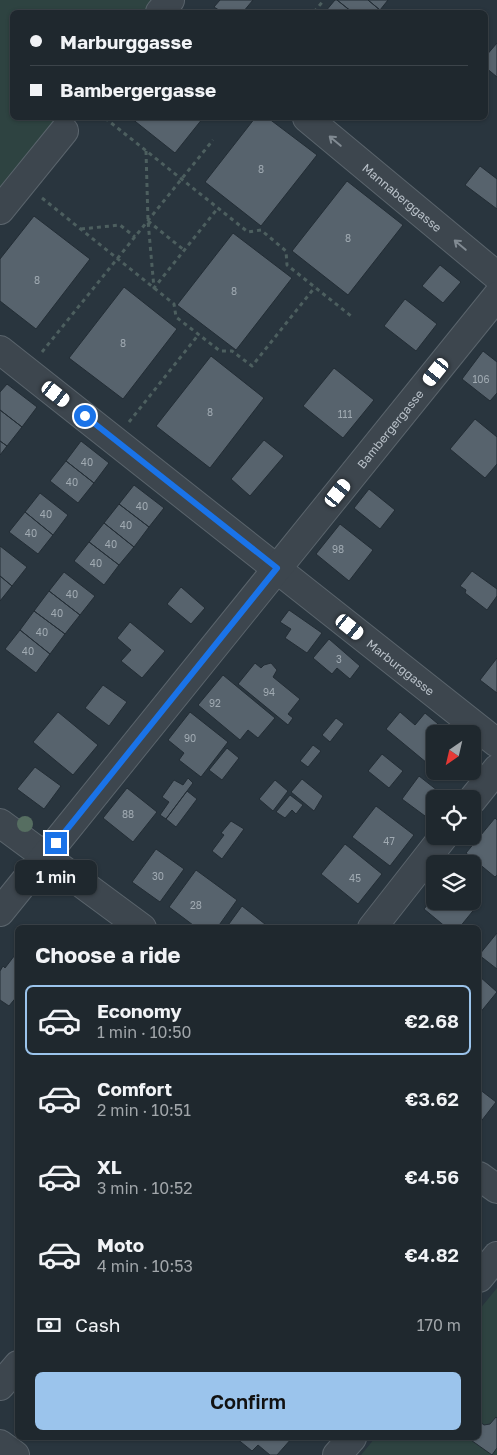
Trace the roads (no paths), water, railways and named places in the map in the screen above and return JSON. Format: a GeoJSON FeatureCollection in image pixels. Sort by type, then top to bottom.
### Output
{"type":"FeatureCollection","features":[{"type":"Feature","properties":{"kind":"street","name":"Mannaberggasse"},"geometry":{"type":"LineString","coordinates":[[309,120],[497,276]]}},
{"type":"Feature","properties":{"kind":"street"},"geometry":{"type":"LineString","coordinates":[[0,210],[64,132]]}},
{"type":"Feature","properties":{"kind":"street","name":"Bambergergasse"},"geometry":{"type":"LineString","coordinates":[[0,912],[497,296]]}},
{"type":"Feature","properties":{"kind":"street","name":"Marburggasse"},"geometry":{"type":"LineString","coordinates":[[0,350],[497,743]]}},
{"type":"Feature","properties":{"kind":"street"},"geometry":{"type":"LineString","coordinates":[[480,790],[497,769]]}},
{"type":"Feature","properties":{"kind":"street"},"geometry":{"type":"LineString","coordinates":[[0,823],[138,925]]}},
{"type":"Feature","properties":{"kind":"street"},"geometry":{"type":"LineString","coordinates":[[374,925],[437,845]]}},
{"type":"Feature","properties":{"kind":"street"},"geometry":{"type":"LineString","coordinates":[[481,1177],[497,1189]]}},
{"type":"Feature","properties":{"kind":"street"},"geometry":{"type":"LineString","coordinates":[[481,1276],[497,1256]]}},
{"type":"Feature","properties":{"kind":"street"},"geometry":{"type":"LineString","coordinates":[[0,1386],[15,1368]]}},
{"type":"Feature","properties":{"kind":"street"},"geometry":{"type":"LineString","coordinates":[[337,1455],[350,1440]]}},
{"type":"Feature","properties":{"kind":"street"},"geometry":{"type":"LineString","coordinates":[[0,1444],[14,1455]]}}]}
